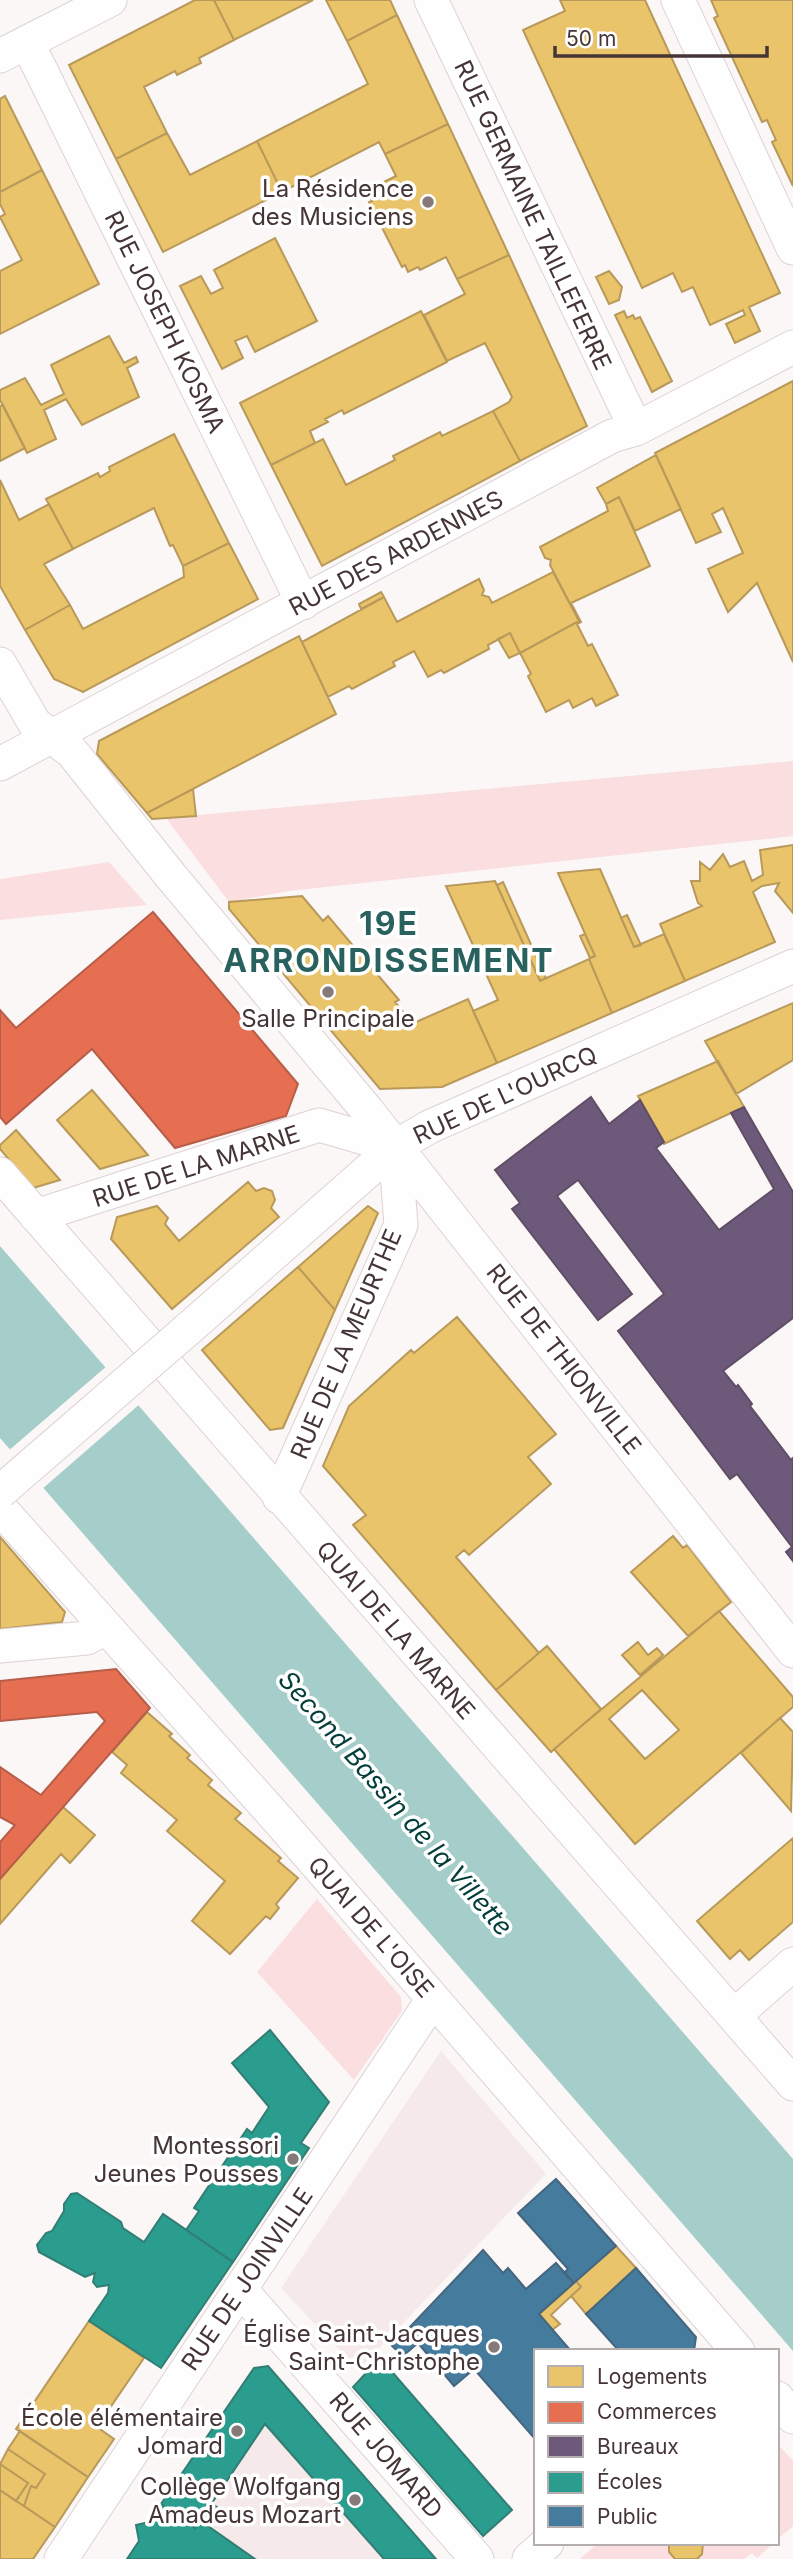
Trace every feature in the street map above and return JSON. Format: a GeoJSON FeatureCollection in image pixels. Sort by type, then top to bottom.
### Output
{"type":"FeatureCollection","features":[{"type":"Feature","properties":{"kind":"street"},"geometry":{"type":"LineString","coordinates":[[13,49],[110,0]]}},
{"type":"Feature","properties":{"kind":"street","name":"RUE GERMAINE TAILLEFERRE"},"geometry":{"type":"LineString","coordinates":[[431,0],[636,429]]}},
{"type":"Feature","properties":{"kind":"street"},"geometry":{"type":"LineString","coordinates":[[678,0],[793,248]]}},
{"type":"Feature","properties":{"kind":"street","name":"RUE JOSEPH KOSMA"},"geometry":{"type":"LineString","coordinates":[[13,49],[303,603]]}},
{"type":"Feature","properties":{"kind":"street","name":"RUE DES ARDENNES"},"geometry":{"type":"LineString","coordinates":[[0,764],[612,436],[636,429],[793,347]]}},
{"type":"Feature","properties":{"kind":"street","name":"RUE DE THIONVILLE"},"geometry":{"type":"LineString","coordinates":[[0,664],[35,724],[72,752],[170,875],[332,1068],[793,1651]]}},
{"type":"Feature","properties":{"kind":"street","name":"RUE DE L'OURCQ"},"geometry":{"type":"LineString","coordinates":[[0,1492],[395,1147],[429,1127],[793,966]]}},
{"type":"Feature","properties":{"kind":"street"},"geometry":{"type":"LineString","coordinates":[[319,1125],[332,1068]]}},
{"type":"Feature","properties":{"kind":"street","name":"RUE DE LA MARNE"},"geometry":{"type":"LineString","coordinates":[[36,1216],[319,1125],[395,1147]]}},
{"type":"Feature","properties":{"kind":"street","name":"RUE DE LA MEURTHE"},"geometry":{"type":"LineString","coordinates":[[279,1497],[401,1225],[395,1147]]}},
{"type":"Feature","properties":{"kind":"street","name":"QUAI DE LA MARNE"},"geometry":{"type":"LineString","coordinates":[[0,1174],[793,2084]]}},
{"type":"Feature","properties":{"kind":"street","name":"QUAI DE L'OISE"},"geometry":{"type":"LineString","coordinates":[[0,1508],[281,1823],[736,2349]]}},
{"type":"Feature","properties":{"kind":"street"},"geometry":{"type":"LineString","coordinates":[[0,1646],[88,1638],[105,1628]]}},
{"type":"Feature","properties":{"kind":"street"},"geometry":{"type":"LineString","coordinates":[[735,2015],[793,1964]]}},
{"type":"Feature","properties":{"kind":"street","name":"RUE DE JOINVILLE"},"geometry":{"type":"LineString","coordinates":[[61,2559],[433,1999]]}},
{"type":"Feature","properties":{"kind":"street","name":"RUE JOMARD"},"geometry":{"type":"LineString","coordinates":[[240,2289],[477,2559]]}},
{"type":"Feature","properties":{"kind":"street"},"geometry":{"type":"LineString","coordinates":[[779,2400],[793,2417]]}},
{"type":"Feature","properties":{"kind":"street"},"geometry":{"type":"LineString","coordinates":[[529,2559],[545,2545]]}},
{"type":"Feature","properties":{"kind":"shaded area"},"geometry":{"type":"Polygon","coordinates":[[[793,761],[793,836],[289,891],[229,902],[166,818],[793,761]]]}},
{"type":"Feature","properties":{"kind":"shaded area"},"geometry":{"type":"Polygon","coordinates":[[[109,862],[147,905],[0,920],[0,879],[109,862]]]}},
{"type":"Feature","properties":{"kind":"shaded area"},"geometry":{"type":"Polygon","coordinates":[[[317,1899],[401,1997],[402,2011],[354,2080],[257,1972],[317,1899]]]}},
{"type":"Feature","properties":{"kind":"shaded area"},"geometry":{"type":"Polygon","coordinates":[[[441,2051],[546,2174],[358,2370],[281,2288],[441,2051]]]}},
{"type":"Feature","properties":{"kind":"shaded area"},"geometry":{"type":"Polygon","coordinates":[[[268,2366],[436,2559],[127,2559],[139,2541],[136,2525],[149,2522],[254,2368],[268,2366]]]}},
{"type":"Feature","properties":{"kind":"shaded area"},"geometry":{"type":"Polygon","coordinates":[[[779,2445],[793,2461],[793,2526],[779,2538],[779,2445]]]}},
{"type":"Feature","properties":{"kind":"shaded area"},"geometry":{"type":"Polygon","coordinates":[[[596,2545],[772,2545],[757,2558],[752,2553],[744,2559],[580,2559],[596,2545]]]}},
{"type":"Feature","properties":{"kind":"water","name":"Second Bassin de la Villette"},"geometry":{"type":"Polygon","coordinates":[[[0,1246],[793,2159],[793,2351],[0,1438],[0,1246]]]}},
{"type":"Feature","properties":{"kind":"pier"},"geometry":{"type":"Polygon","coordinates":[[[108,1365],[141,1403],[41,1490],[7,1452],[108,1365]]]}},
{"type":"Feature","properties":{"kind":"building: Logements"},"geometry":{"type":"Polygon","coordinates":[[[195,0],[214,0],[234,40],[199,58],[201,63],[177,75],[175,71],[144,87],[167,133],[116,159],[69,65],[195,0]]]}},
{"type":"Feature","properties":{"kind":"building: Logements"},"geometry":{"type":"Polygon","coordinates":[[[214,0],[313,0],[234,40],[214,0]]]}},
{"type":"Feature","properties":{"kind":"building: Logements"},"geometry":{"type":"Polygon","coordinates":[[[326,0],[390,0],[397,15],[347,41],[326,0]]]}},
{"type":"Feature","properties":{"kind":"building: Logements"},"geometry":{"type":"Polygon","coordinates":[[[560,0],[645,0],[780,293],[749,307],[760,331],[735,343],[726,324],[745,315],[743,310],[710,325],[693,287],[682,292],[673,273],[642,288],[523,30],[565,11],[560,0]]]}},
{"type":"Feature","properties":{"kind":"building: Logements"},"geometry":{"type":"Polygon","coordinates":[[[711,0],[793,0],[793,186],[772,142],[776,140],[767,120],[762,122],[714,18],[718,16],[711,0]]]}},
{"type":"Feature","properties":{"kind":"building: Logements"},"geometry":{"type":"Polygon","coordinates":[[[397,15],[448,124],[385,154],[379,142],[282,192],[257,141],[368,84],[347,41],[397,15]]]}},
{"type":"Feature","properties":{"kind":"building: Logements"},"geometry":{"type":"Polygon","coordinates":[[[5,96],[42,170],[0,192],[0,99],[5,96]]]}},
{"type":"Feature","properties":{"kind":"building: Logements","name":"La Résidence des Musiciens"},"geometry":{"type":"Polygon","coordinates":[[[448,124],[509,255],[457,279],[446,257],[420,270],[418,267],[408,272],[405,265],[402,267],[369,202],[372,201],[369,195],[380,188],[378,185],[396,176],[385,154],[448,124]]]}},
{"type":"Feature","properties":{"kind":"building: Logements"},"geometry":{"type":"Polygon","coordinates":[[[167,133],[190,175],[257,141],[282,192],[163,252],[116,159],[167,133]]]}},
{"type":"Feature","properties":{"kind":"building: Logements"},"geometry":{"type":"Polygon","coordinates":[[[42,170],[99,284],[0,334],[0,271],[22,260],[0,217],[5,214],[0,204],[0,192],[42,170]]]}},
{"type":"Feature","properties":{"kind":"building: Logements"},"geometry":{"type":"Polygon","coordinates":[[[275,238],[317,321],[255,352],[247,336],[235,341],[243,358],[222,369],[180,286],[201,276],[211,294],[223,288],[214,270],[275,238]]]}},
{"type":"Feature","properties":{"kind":"building: Logements"},"geometry":{"type":"Polygon","coordinates":[[[509,255],[587,426],[520,461],[493,411],[509,402],[512,397],[485,343],[447,361],[424,315],[465,294],[457,279],[509,255]]]}},
{"type":"Feature","properties":{"kind":"building: Logements"},"geometry":{"type":"Polygon","coordinates":[[[609,271],[622,287],[619,300],[609,304],[596,277],[609,271]]]}},
{"type":"Feature","properties":{"kind":"building: Logements"},"geometry":{"type":"Polygon","coordinates":[[[421,311],[447,362],[344,414],[342,410],[325,419],[328,422],[310,431],[315,443],[271,465],[240,403],[421,311]]]}},
{"type":"Feature","properties":{"kind":"building: Logements"},"geometry":{"type":"Polygon","coordinates":[[[624,311],[627,318],[633,315],[635,319],[640,317],[672,381],[652,392],[615,315],[624,311]]]}},
{"type":"Feature","properties":{"kind":"building: Logements"},"geometry":{"type":"Polygon","coordinates":[[[109,336],[124,363],[136,357],[138,362],[127,368],[139,397],[82,425],[66,399],[44,410],[56,439],[27,453],[0,400],[0,390],[25,378],[41,405],[64,394],[51,365],[109,336]]]}},
{"type":"Feature","properties":{"kind":"building: Logements"},"geometry":{"type":"Polygon","coordinates":[[[793,381],[793,662],[757,583],[728,612],[708,569],[743,553],[723,508],[712,514],[721,532],[696,543],[655,453],[793,381]]]}},
{"type":"Feature","properties":{"kind":"building: Logements"},"geometry":{"type":"Polygon","coordinates":[[[3,405],[25,448],[0,461],[0,406],[3,405]]]}},
{"type":"Feature","properties":{"kind":"building: Logements"},"geometry":{"type":"Polygon","coordinates":[[[493,411],[520,461],[322,566],[271,465],[323,439],[346,485],[395,460],[393,456],[440,432],[442,436],[493,411]]]}},
{"type":"Feature","properties":{"kind":"building: Logements"},"geometry":{"type":"Polygon","coordinates":[[[174,434],[229,543],[183,566],[173,545],[170,546],[154,508],[73,549],[46,499],[98,473],[100,477],[110,471],[109,467],[174,434]]]}},
{"type":"Feature","properties":{"kind":"building: Logements"},"geometry":{"type":"Polygon","coordinates":[[[656,455],[681,509],[635,531],[619,497],[606,504],[597,488],[656,455]]]}},
{"type":"Feature","properties":{"kind":"building: Logements"},"geometry":{"type":"Polygon","coordinates":[[[0,480],[19,520],[49,504],[73,549],[44,564],[70,605],[25,630],[0,586],[0,480]]]}},
{"type":"Feature","properties":{"kind":"building: Logements"},"geometry":{"type":"Polygon","coordinates":[[[619,497],[650,566],[571,603],[581,622],[577,624],[588,646],[592,644],[618,695],[596,706],[592,698],[573,708],[569,700],[546,712],[520,653],[579,621],[550,565],[551,560],[545,558],[540,547],[608,511],[606,504],[619,497]]]}},
{"type":"Feature","properties":{"kind":"building: Logements"},"geometry":{"type":"Polygon","coordinates":[[[229,543],[258,599],[83,692],[54,679],[25,630],[70,605],[83,629],[184,577],[183,566],[229,543]]]}},
{"type":"Feature","properties":{"kind":"building: Logements"},"geometry":{"type":"Polygon","coordinates":[[[553,572],[579,621],[520,653],[510,633],[488,645],[489,649],[444,673],[441,670],[428,677],[414,651],[393,662],[395,666],[352,689],[349,686],[328,697],[302,642],[384,597],[397,622],[479,579],[484,590],[482,595],[489,597],[492,603],[553,572]]]}},
{"type":"Feature","properties":{"kind":"building: Logements"},"geometry":{"type":"Polygon","coordinates":[[[381,592],[384,597],[361,609],[359,604],[381,592]]]}},
{"type":"Feature","properties":{"kind":"building: Logements"},"geometry":{"type":"Polygon","coordinates":[[[510,633],[520,653],[509,658],[498,639],[510,633]]]}},
{"type":"Feature","properties":{"kind":"building: Logements"},"geometry":{"type":"Polygon","coordinates":[[[299,636],[336,714],[147,813],[97,754],[99,741],[299,636]]]}},
{"type":"Feature","properties":{"kind":"building: Logements"},"geometry":{"type":"Polygon","coordinates":[[[193,789],[196,816],[152,819],[147,813],[193,789]]]}},
{"type":"Feature","properties":{"kind":"building: Logements"},"geometry":{"type":"Polygon","coordinates":[[[793,845],[793,913],[775,891],[779,883],[762,886],[753,892],[775,942],[685,981],[660,924],[702,906],[698,903],[691,881],[700,881],[700,862],[710,870],[723,854],[730,867],[744,861],[752,881],[763,875],[760,850],[793,845]]]}},
{"type":"Feature","properties":{"kind":"building: Logements"},"geometry":{"type":"Polygon","coordinates":[[[600,869],[634,947],[664,934],[685,981],[612,1013],[589,959],[595,956],[558,873],[600,869]]]}},
{"type":"Feature","properties":{"kind":"building: Logements"},"geometry":{"type":"Polygon","coordinates":[[[495,881],[540,981],[589,959],[612,1013],[497,1063],[473,1011],[498,1000],[446,886],[495,881]]]}},
{"type":"Feature","properties":{"kind":"building: Logements"},"geometry":{"type":"Polygon","coordinates":[[[503,882],[546,978],[540,981],[497,885],[503,882]]]}},
{"type":"Feature","properties":{"kind":"building: Logements"},"geometry":{"type":"Polygon","coordinates":[[[302,896],[323,921],[328,916],[399,1000],[395,1002],[406,1015],[401,1019],[407,1026],[468,999],[497,1063],[442,1087],[380,1089],[229,909],[229,902],[302,896]]]}},
{"type":"Feature","properties":{"kind":"building: Logements"},"geometry":{"type":"Polygon","coordinates":[[[627,915],[641,945],[634,947],[621,918],[627,915]]]}},
{"type":"Feature","properties":{"kind":"building: Logements"},"geometry":{"type":"Polygon","coordinates":[[[585,934],[595,956],[590,958],[580,936],[585,934]]]}},
{"type":"Feature","properties":{"kind":"building: Logements"},"geometry":{"type":"Polygon","coordinates":[[[793,1003],[793,1060],[736,1094],[705,1041],[793,1003]]]}},
{"type":"Feature","properties":{"kind":"building: Logements"},"geometry":{"type":"Polygon","coordinates":[[[718,1061],[744,1107],[664,1144],[638,1096],[718,1061]]]}},
{"type":"Feature","properties":{"kind":"building: Logements"},"geometry":{"type":"Polygon","coordinates":[[[92,1090],[148,1155],[100,1169],[57,1120],[92,1090]]]}},
{"type":"Feature","properties":{"kind":"building: Logements"},"geometry":{"type":"Polygon","coordinates":[[[16,1130],[60,1180],[33,1188],[0,1149],[0,1145],[16,1130]]]}},
{"type":"Feature","properties":{"kind":"building: Logements"},"geometry":{"type":"Polygon","coordinates":[[[248,1182],[256,1191],[264,1188],[272,1191],[275,1200],[271,1208],[279,1217],[172,1309],[111,1239],[117,1217],[157,1206],[168,1218],[165,1224],[179,1241],[248,1182]]]}},
{"type":"Feature","properties":{"kind":"building: Logements"},"geometry":{"type":"Polygon","coordinates":[[[368,1206],[378,1213],[335,1310],[298,1267],[368,1206]]]}},
{"type":"Feature","properties":{"kind":"building: Logements"},"geometry":{"type":"Polygon","coordinates":[[[298,1267],[335,1310],[283,1428],[270,1430],[202,1350],[298,1267]]]}},
{"type":"Feature","properties":{"kind":"building: Logements"},"geometry":{"type":"Polygon","coordinates":[[[457,1317],[556,1434],[528,1457],[551,1484],[469,1555],[464,1550],[456,1557],[539,1653],[496,1690],[353,1525],[366,1515],[323,1466],[349,1406],[411,1350],[414,1353],[457,1317]]]}},
{"type":"Feature","properties":{"kind":"building: Logements"},"geometry":{"type":"Polygon","coordinates":[[[673,1536],[683,1548],[687,1545],[731,1602],[688,1636],[631,1572],[673,1536]]]}},
{"type":"Feature","properties":{"kind":"building: Logements"},"geometry":{"type":"Polygon","coordinates":[[[0,1537],[65,1612],[62,1622],[0,1629],[0,1537]]]}},
{"type":"Feature","properties":{"kind":"building: Logements"},"geometry":{"type":"Polygon","coordinates":[[[719,1611],[793,1697],[793,1707],[635,1844],[554,1749],[719,1611]],[[642,1690],[609,1719],[645,1759],[679,1730],[642,1690]]]}},
{"type":"Feature","properties":{"kind":"building: Logements"},"geometry":{"type":"Polygon","coordinates":[[[638,1642],[648,1655],[657,1648],[663,1655],[640,1675],[622,1655],[638,1642]]]}},
{"type":"Feature","properties":{"kind":"building: Logements"},"geometry":{"type":"Polygon","coordinates":[[[547,1646],[601,1709],[551,1752],[496,1690],[547,1646]]]}},
{"type":"Feature","properties":{"kind":"building: Logements"},"geometry":{"type":"Polygon","coordinates":[[[147,1712],[172,1734],[169,1736],[190,1755],[187,1758],[212,1780],[208,1785],[241,1813],[235,1819],[281,1858],[278,1861],[298,1878],[276,1904],[279,1908],[270,1919],[266,1916],[230,1954],[192,1921],[225,1881],[167,1831],[177,1820],[121,1773],[127,1765],[112,1752],[147,1712]]]}},
{"type":"Feature","properties":{"kind":"building: Logements"},"geometry":{"type":"Polygon","coordinates":[[[780,1718],[793,1732],[791,1811],[741,1753],[780,1718]]]}},
{"type":"Feature","properties":{"kind":"building: Logements"},"geometry":{"type":"Polygon","coordinates":[[[63,1807],[95,1835],[70,1863],[61,1854],[0,1924],[0,1879],[63,1807]]]}},
{"type":"Feature","properties":{"kind":"building: Logements"},"geometry":{"type":"Polygon","coordinates":[[[793,1838],[793,1922],[749,1960],[740,1950],[730,1959],[697,1921],[793,1838]]]}},
{"type":"Feature","properties":{"kind":"building: Logements"},"geometry":{"type":"Polygon","coordinates":[[[616,2246],[636,2268],[586,2314],[571,2296],[581,2287],[576,2281],[616,2246]]]}},
{"type":"Feature","properties":{"kind":"building: Logements"},"geometry":{"type":"Polygon","coordinates":[[[576,2281],[581,2287],[551,2315],[560,2324],[552,2330],[539,2314],[576,2281]]]}},
{"type":"Feature","properties":{"kind":"building: Logements"},"geometry":{"type":"Polygon","coordinates":[[[89,2321],[144,2358],[97,2427],[114,2439],[88,2477],[16,2429],[89,2321]]]}},
{"type":"Feature","properties":{"kind":"building: Logements"},"geometry":{"type":"Polygon","coordinates":[[[20,2431],[88,2477],[55,2527],[24,2506],[31,2486],[36,2488],[45,2474],[8,2449],[20,2431]]]}},
{"type":"Feature","properties":{"kind":"building: Logements"},"geometry":{"type":"Polygon","coordinates":[[[8,2449],[45,2474],[36,2488],[31,2486],[24,2506],[16,2501],[28,2483],[0,2464],[8,2449]]]}},
{"type":"Feature","properties":{"kind":"building: Logements"},"geometry":{"type":"Polygon","coordinates":[[[0,2464],[28,2483],[16,2501],[0,2490],[0,2464]]]}},
{"type":"Feature","properties":{"kind":"building: Logements"},"geometry":{"type":"Polygon","coordinates":[[[0,2490],[55,2527],[33,2559],[0,2559],[0,2490]]]}},
{"type":"Feature","properties":{"kind":"building: Logements"},"geometry":{"type":"Polygon","coordinates":[[[669,2545],[703,2545],[702,2554],[697,2559],[675,2559],[669,2552],[669,2545]]]}},
{"type":"Feature","properties":{"kind":"building: Commerces"},"geometry":{"type":"Polygon","coordinates":[[[153,912],[298,1084],[286,1116],[175,1148],[92,1049],[6,1124],[0,1117],[0,1010],[16,1028],[153,912]]]}},
{"type":"Feature","properties":{"kind":"building: Commerces"},"geometry":{"type":"Polygon","coordinates":[[[116,1669],[150,1708],[0,1879],[0,1842],[15,1825],[0,1817],[0,1767],[41,1795],[105,1721],[97,1712],[0,1721],[0,1681],[116,1669]]]}},
{"type":"Feature","properties":{"kind":"building: Bureaux"},"geometry":{"type":"Polygon","coordinates":[[[591,1097],[609,1124],[640,1100],[664,1142],[656,1148],[719,1230],[774,1189],[731,1113],[744,1107],[793,1192],[793,1318],[723,1371],[736,1387],[738,1385],[752,1404],[750,1406],[791,1460],[793,1458],[793,1561],[786,1552],[792,1547],[737,1474],[730,1479],[618,1331],[664,1294],[578,1180],[557,1196],[632,1294],[598,1320],[512,1209],[520,1203],[495,1170],[591,1097]]]}},
{"type":"Feature","properties":{"kind":"building: Écoles"},"geometry":{"type":"Polygon","coordinates":[[[270,2030],[329,2102],[301,2143],[309,2148],[233,2262],[186,2230],[199,2211],[194,2208],[247,2129],[252,2133],[269,2107],[232,2063],[270,2030]]]}},
{"type":"Feature","properties":{"kind":"building: Écoles"},"geometry":{"type":"Polygon","coordinates":[[[77,2193],[121,2222],[123,2228],[144,2242],[163,2214],[233,2262],[161,2368],[89,2321],[108,2293],[109,2285],[97,2287],[93,2282],[95,2273],[85,2277],[39,2252],[37,2245],[46,2233],[52,2231],[71,2194],[77,2193]]]}},
{"type":"Feature","properties":{"kind":"building: Écoles"},"geometry":{"type":"Polygon","coordinates":[[[380,2358],[512,2510],[483,2536],[353,2387],[380,2358]]]}},
{"type":"Feature","properties":{"kind":"building: Écoles"},"geometry":{"type":"Polygon","coordinates":[[[268,2366],[436,2559],[384,2559],[265,2424],[195,2528],[161,2504],[254,2368],[268,2366]]]}},
{"type":"Feature","properties":{"kind":"building: Écoles"},"geometry":{"type":"Polygon","coordinates":[[[212,2503],[219,2509],[211,2522],[203,2517],[212,2503]]]}},
{"type":"Feature","properties":{"kind":"building: Écoles"},"geometry":{"type":"Polygon","coordinates":[[[161,2504],[195,2528],[203,2517],[211,2522],[208,2526],[255,2559],[127,2559],[139,2541],[136,2525],[149,2522],[161,2504]]]}},
{"type":"Feature","properties":{"kind":"building: Public"},"geometry":{"type":"Polygon","coordinates":[[[556,2179],[616,2246],[574,2283],[564,2273],[568,2269],[518,2213],[556,2179]]]}},
{"type":"Feature","properties":{"kind":"building: Public","name":"Église Saint-Jacques Saint-Christophe"},"geometry":{"type":"Polygon","coordinates":[[[483,2250],[503,2273],[508,2268],[526,2289],[556,2263],[574,2283],[539,2314],[569,2349],[534,2349],[534,2438],[474,2369],[454,2386],[407,2330],[483,2250]]]}},
{"type":"Feature","properties":{"kind":"building: Public"},"geometry":{"type":"Polygon","coordinates":[[[636,2268],[696,2337],[694,2349],[617,2349],[586,2314],[636,2268]]]}},
{"type":"Feature","properties":{"kind":"building: Public"},"geometry":{"type":"Polygon","coordinates":[[[407,2330],[418,2343],[403,2356],[392,2346],[407,2330]]]}},
{"type":"Feature","properties":{"kind":"place","name":"La Résidence des Musiciens"},"geometry":{"type":"Point","coordinates":[428,202]}},
{"type":"Feature","properties":{"kind":"place","name":"Salle Principale"},"geometry":{"type":"Point","coordinates":[328,992]}},
{"type":"Feature","properties":{"kind":"place","name":"Montessori Jeunes Pousses"},"geometry":{"type":"Point","coordinates":[293,2159]}},
{"type":"Feature","properties":{"kind":"place","name":"Église Saint-Jacques Saint-Christophe"},"geometry":{"type":"Point","coordinates":[494,2347]}},
{"type":"Feature","properties":{"kind":"place","name":"École élémentaire Jomard"},"geometry":{"type":"Point","coordinates":[237,2431]}},
{"type":"Feature","properties":{"kind":"place","name":"Collège Wolfgang Amadeus Mozart"},"geometry":{"type":"Point","coordinates":[355,2500]}},
{"type":"Feature","properties":{"kind":"district","name":"19E ARRONDISSEMENT"},"geometry":{"type":"Point","coordinates":[389,942]}}]}
